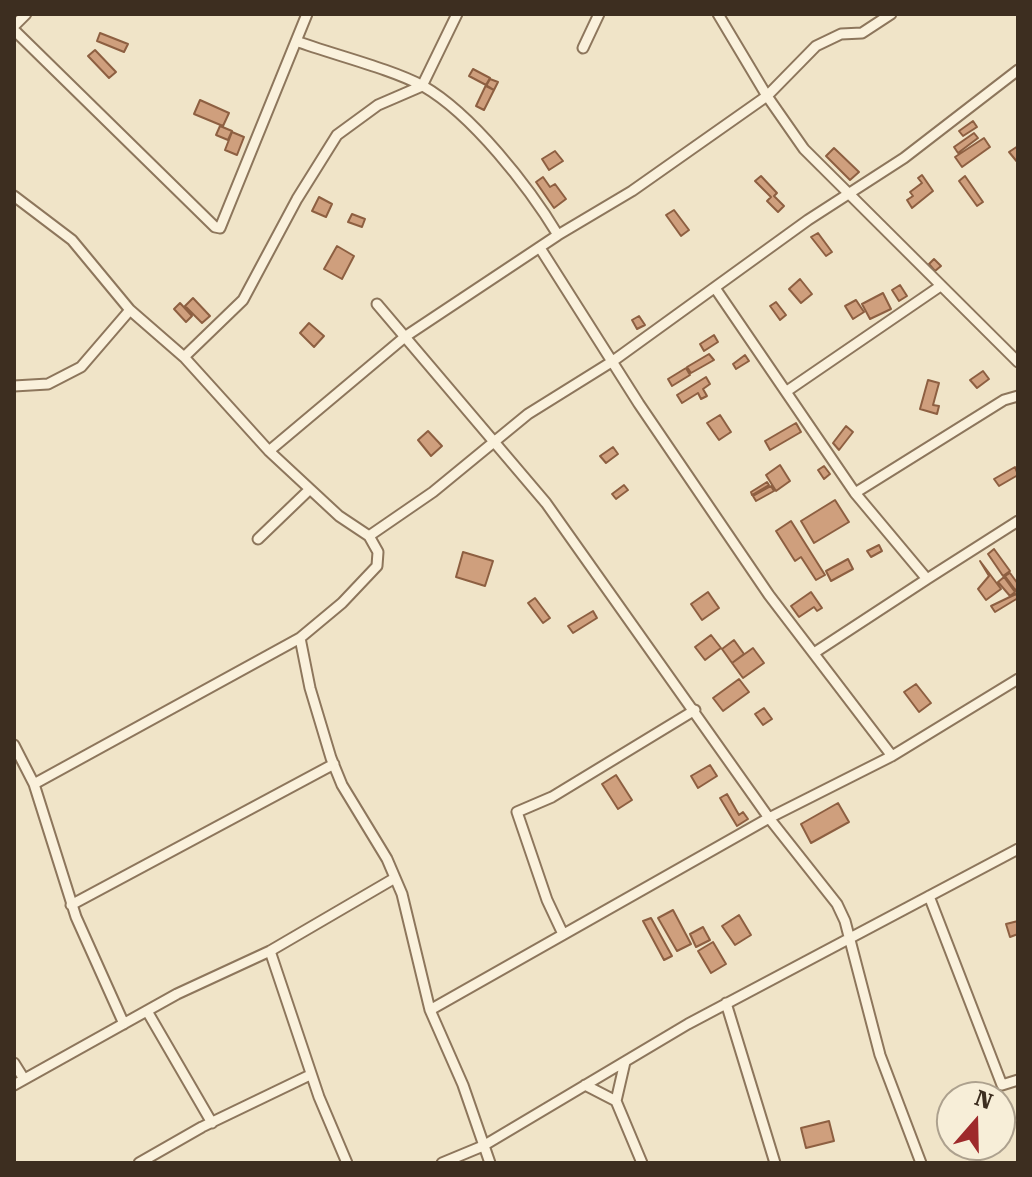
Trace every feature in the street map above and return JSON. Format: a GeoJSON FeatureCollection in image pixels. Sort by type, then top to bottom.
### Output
{"type":"FeatureCollection","features":[{"type":"Feature","properties":{"kind":"street"},"geometry":{"type":"LineString","coordinates":[[26,14],[14,28],[215,227],[220,228],[307,14]]}},
{"type":"Feature","properties":{"kind":"street"},"geometry":{"type":"LineString","coordinates":[[184,357],[243,300],[297,199],[337,135],[378,105],[422,86],[457,14]]}},
{"type":"Feature","properties":{"kind":"street"},"geometry":{"type":"LineString","coordinates":[[583,48],[599,14]]}},
{"type":"Feature","properties":{"kind":"street"},"geometry":{"type":"LineString","coordinates":[[718,14],[738,42],[767,96],[804,149],[939,287],[1018,362]]}},
{"type":"Feature","properties":{"kind":"street"},"geometry":{"type":"LineString","coordinates":[[269,451],[406,336],[558,235],[632,191],[767,96],[816,46],[841,34],[862,33],[891,14]]}},
{"type":"Feature","properties":{"kind":"street"},"geometry":{"type":"LineString","coordinates":[[296,41],[422,86],[476,131],[545,214],[558,235]]}},
{"type":"Feature","properties":{"kind":"street"},"geometry":{"type":"LineString","coordinates":[[369,536],[447,482],[491,441],[613,361],[847,194],[904,158],[1018,70]]}},
{"type":"Feature","properties":{"kind":"street"},"geometry":{"type":"LineString","coordinates":[[14,196],[72,240],[130,310],[184,357],[269,451],[310,489],[369,536],[378,552],[377,566],[342,603],[300,638],[34,784]]}},
{"type":"Feature","properties":{"kind":"street"},"geometry":{"type":"LineString","coordinates":[[540,248],[769,595],[892,756]]}},
{"type":"Feature","properties":{"kind":"street"},"geometry":{"type":"LineString","coordinates":[[787,391],[939,287]]}},
{"type":"Feature","properties":{"kind":"street"},"geometry":{"type":"LineString","coordinates":[[715,288],[855,493],[927,579]]}},
{"type":"Feature","properties":{"kind":"street"},"geometry":{"type":"LineString","coordinates":[[377,304],[491,441],[517,465],[695,710],[769,818],[837,904],[880,1055],[921,1163]]}},
{"type":"Feature","properties":{"kind":"street"},"geometry":{"type":"LineString","coordinates":[[14,386],[48,384],[81,367],[130,310]]}},
{"type":"Feature","properties":{"kind":"street"},"geometry":{"type":"LineString","coordinates":[[855,493],[1004,400],[1018,396]]}},
{"type":"Feature","properties":{"kind":"street"},"geometry":{"type":"LineString","coordinates":[[258,539],[310,489]]}},
{"type":"Feature","properties":{"kind":"street"},"geometry":{"type":"LineString","coordinates":[[814,653],[1018,521]]}},
{"type":"Feature","properties":{"kind":"street"},"geometry":{"type":"LineString","coordinates":[[300,638],[310,688],[334,764],[395,878],[430,1010],[463,1085],[490,1163]]}},
{"type":"Feature","properties":{"kind":"street"},"geometry":{"type":"LineString","coordinates":[[430,1010],[769,818],[892,756],[1018,679]]}},
{"type":"Feature","properties":{"kind":"street"},"geometry":{"type":"LineString","coordinates":[[563,934],[547,900],[517,812],[552,797],[695,710]]}},
{"type":"Feature","properties":{"kind":"street"},"geometry":{"type":"LineString","coordinates":[[14,745],[34,784],[71,905],[124,1024]]}},
{"type":"Feature","properties":{"kind":"street"},"geometry":{"type":"LineString","coordinates":[[71,905],[334,764]]}},
{"type":"Feature","properties":{"kind":"street"},"geometry":{"type":"LineString","coordinates":[[442,1163],[483,1146],[726,1003],[1018,849]]}},
{"type":"Feature","properties":{"kind":"street"},"geometry":{"type":"LineString","coordinates":[[14,1085],[147,1011],[270,951],[395,878]]}},
{"type":"Feature","properties":{"kind":"street"},"geometry":{"type":"LineString","coordinates":[[929,896],[1002,1085],[1018,1080]]}},
{"type":"Feature","properties":{"kind":"street"},"geometry":{"type":"LineString","coordinates":[[270,951],[310,1075],[347,1163]]}},
{"type":"Feature","properties":{"kind":"street"},"geometry":{"type":"LineString","coordinates":[[726,1003],[775,1163]]}},
{"type":"Feature","properties":{"kind":"street"},"geometry":{"type":"LineString","coordinates":[[147,1011],[212,1123]]}},
{"type":"Feature","properties":{"kind":"street"},"geometry":{"type":"LineString","coordinates":[[625,1062],[616,1101],[642,1163]]}},
{"type":"Feature","properties":{"kind":"street"},"geometry":{"type":"LineString","coordinates":[[14,1063],[24,1079]]}},
{"type":"Feature","properties":{"kind":"street"},"geometry":{"type":"LineString","coordinates":[[139,1163],[310,1075]]}},
{"type":"Feature","properties":{"kind":"street"},"geometry":{"type":"LineString","coordinates":[[585,1085],[616,1101]]}},
{"type":"Feature","properties":{"kind":"building"},"geometry":{"type":"Polygon","coordinates":[[[100,33],[128,44],[124,52],[97,41],[100,33]]]}},
{"type":"Feature","properties":{"kind":"building"},"geometry":{"type":"Polygon","coordinates":[[[95,50],[116,72],[109,78],[88,56],[95,50]]]}},
{"type":"Feature","properties":{"kind":"building"},"geometry":{"type":"Polygon","coordinates":[[[473,69],[490,78],[486,85],[469,76],[473,69]]]}},
{"type":"Feature","properties":{"kind":"building"},"geometry":{"type":"Polygon","coordinates":[[[490,79],[498,82],[494,90],[486,86],[490,79]]]}},
{"type":"Feature","properties":{"kind":"building"},"geometry":{"type":"Polygon","coordinates":[[[486,85],[494,90],[484,110],[476,106],[486,85]]]}},
{"type":"Feature","properties":{"kind":"building"},"geometry":{"type":"Polygon","coordinates":[[[200,100],[229,113],[223,126],[194,114],[200,100]]]}},
{"type":"Feature","properties":{"kind":"building"},"geometry":{"type":"Polygon","coordinates":[[[973,121],[977,127],[963,136],[959,131],[973,121]]]}},
{"type":"Feature","properties":{"kind":"building"},"geometry":{"type":"Polygon","coordinates":[[[220,126],[232,131],[228,140],[216,135],[220,126]]]}},
{"type":"Feature","properties":{"kind":"building"},"geometry":{"type":"Polygon","coordinates":[[[232,132],[244,137],[237,155],[225,150],[232,132]]]}},
{"type":"Feature","properties":{"kind":"building"},"geometry":{"type":"Polygon","coordinates":[[[974,133],[978,138],[958,153],[954,147],[974,133]]]}},
{"type":"Feature","properties":{"kind":"building"},"geometry":{"type":"Polygon","coordinates":[[[984,138],[990,147],[962,167],[955,157],[984,138]]]}},
{"type":"Feature","properties":{"kind":"building"},"geometry":{"type":"Polygon","coordinates":[[[1018,146],[1018,163],[1009,152],[1018,146]]]}},
{"type":"Feature","properties":{"kind":"building"},"geometry":{"type":"Polygon","coordinates":[[[834,148],[859,172],[850,180],[826,156],[834,148]]]}},
{"type":"Feature","properties":{"kind":"building"},"geometry":{"type":"Polygon","coordinates":[[[555,151],[563,161],[549,170],[542,159],[555,151]]]}},
{"type":"Feature","properties":{"kind":"building"},"geometry":{"type":"Polygon","coordinates":[[[922,175],[933,191],[912,208],[907,200],[913,196],[910,192],[922,183],[918,178],[922,175]]]}},
{"type":"Feature","properties":{"kind":"building"},"geometry":{"type":"Polygon","coordinates":[[[761,176],[784,206],[778,212],[767,201],[771,197],[755,181],[761,176]]]}},
{"type":"Feature","properties":{"kind":"building"},"geometry":{"type":"Polygon","coordinates":[[[965,176],[983,202],[977,206],[959,181],[965,176]]]}},
{"type":"Feature","properties":{"kind":"building"},"geometry":{"type":"Polygon","coordinates":[[[543,177],[550,187],[555,184],[566,199],[554,208],[536,182],[543,177]]]}},
{"type":"Feature","properties":{"kind":"building"},"geometry":{"type":"Polygon","coordinates":[[[319,197],[332,204],[326,217],[312,211],[319,197]]]}},
{"type":"Feature","properties":{"kind":"building"},"geometry":{"type":"Polygon","coordinates":[[[674,210],[689,230],[681,236],[666,215],[674,210]]]}},
{"type":"Feature","properties":{"kind":"building"},"geometry":{"type":"Polygon","coordinates":[[[352,214],[365,219],[362,227],[348,222],[352,214]]]}},
{"type":"Feature","properties":{"kind":"building"},"geometry":{"type":"Polygon","coordinates":[[[818,233],[832,252],[826,256],[811,237],[818,233]]]}},
{"type":"Feature","properties":{"kind":"building"},"geometry":{"type":"Polygon","coordinates":[[[337,246],[354,256],[342,279],[324,269],[337,246]]]}},
{"type":"Feature","properties":{"kind":"building"},"geometry":{"type":"Polygon","coordinates":[[[934,259],[941,266],[935,271],[929,264],[934,259]]]}},
{"type":"Feature","properties":{"kind":"building"},"geometry":{"type":"Polygon","coordinates":[[[800,279],[812,294],[801,303],[789,289],[800,279]]]}},
{"type":"Feature","properties":{"kind":"building"},"geometry":{"type":"Polygon","coordinates":[[[900,285],[907,296],[899,301],[892,290],[900,285]]]}},
{"type":"Feature","properties":{"kind":"building"},"geometry":{"type":"Polygon","coordinates":[[[883,293],[891,309],[870,319],[862,304],[883,293]]]}},
{"type":"Feature","properties":{"kind":"building"},"geometry":{"type":"Polygon","coordinates":[[[193,298],[210,316],[202,323],[185,306],[193,298]]]}},
{"type":"Feature","properties":{"kind":"building"},"geometry":{"type":"Polygon","coordinates":[[[856,300],[864,312],[853,319],[845,306],[856,300]]]}},
{"type":"Feature","properties":{"kind":"building"},"geometry":{"type":"Polygon","coordinates":[[[776,302],[786,315],[780,320],[770,306],[776,302]]]}},
{"type":"Feature","properties":{"kind":"building"},"geometry":{"type":"Polygon","coordinates":[[[180,303],[192,316],[186,322],[174,309],[180,303]]]}},
{"type":"Feature","properties":{"kind":"building"},"geometry":{"type":"Polygon","coordinates":[[[639,316],[645,325],[637,329],[632,320],[639,316]]]}},
{"type":"Feature","properties":{"kind":"building"},"geometry":{"type":"Polygon","coordinates":[[[309,323],[324,336],[314,347],[300,333],[309,323]]]}},
{"type":"Feature","properties":{"kind":"building"},"geometry":{"type":"Polygon","coordinates":[[[714,335],[718,342],[704,351],[700,344],[714,335]]]}},
{"type":"Feature","properties":{"kind":"building"},"geometry":{"type":"Polygon","coordinates":[[[709,354],[714,360],[691,373],[687,367],[709,354]]]}},
{"type":"Feature","properties":{"kind":"building"},"geometry":{"type":"Polygon","coordinates":[[[745,355],[749,361],[736,369],[733,364],[745,355]]]}},
{"type":"Feature","properties":{"kind":"building"},"geometry":{"type":"Polygon","coordinates":[[[686,368],[690,375],[672,386],[668,379],[686,368]]]}},
{"type":"Feature","properties":{"kind":"building"},"geometry":{"type":"Polygon","coordinates":[[[983,371],[989,379],[977,388],[970,380],[983,371]]]}},
{"type":"Feature","properties":{"kind":"building"},"geometry":{"type":"Polygon","coordinates":[[[706,377],[710,384],[703,389],[707,396],[701,399],[698,393],[682,403],[677,395],[706,377]]]}},
{"type":"Feature","properties":{"kind":"building"},"geometry":{"type":"Polygon","coordinates":[[[928,380],[939,383],[933,405],[939,406],[937,414],[920,409],[928,380]]]}},
{"type":"Feature","properties":{"kind":"building"},"geometry":{"type":"Polygon","coordinates":[[[720,415],[731,432],[719,440],[707,423],[720,415]]]}},
{"type":"Feature","properties":{"kind":"building"},"geometry":{"type":"Polygon","coordinates":[[[796,423],[801,432],[770,450],[765,441],[796,423]]]}},
{"type":"Feature","properties":{"kind":"building"},"geometry":{"type":"Polygon","coordinates":[[[846,426],[853,432],[839,450],[833,443],[846,426]]]}},
{"type":"Feature","properties":{"kind":"building"},"geometry":{"type":"Polygon","coordinates":[[[428,431],[442,446],[431,456],[418,440],[428,431]]]}},
{"type":"Feature","properties":{"kind":"building"},"geometry":{"type":"Polygon","coordinates":[[[613,447],[618,454],[606,463],[600,456],[613,447]]]}},
{"type":"Feature","properties":{"kind":"building"},"geometry":{"type":"Polygon","coordinates":[[[780,465],[790,481],[776,491],[766,475],[780,465]]]}},
{"type":"Feature","properties":{"kind":"building"},"geometry":{"type":"Polygon","coordinates":[[[824,466],[830,474],[824,479],[818,470],[824,466]]]}},
{"type":"Feature","properties":{"kind":"building"},"geometry":{"type":"Polygon","coordinates":[[[1015,467],[1018,475],[999,486],[994,479],[1015,467]]]}},
{"type":"Feature","properties":{"kind":"building"},"geometry":{"type":"Polygon","coordinates":[[[767,482],[769,485],[752,495],[751,492],[767,482]]]}},
{"type":"Feature","properties":{"kind":"building"},"geometry":{"type":"Polygon","coordinates":[[[624,485],[628,490],[616,499],[612,494],[624,485]]]}},
{"type":"Feature","properties":{"kind":"building"},"geometry":{"type":"Polygon","coordinates":[[[771,486],[774,491],[756,501],[753,496],[771,486]]]}},
{"type":"Feature","properties":{"kind":"building"},"geometry":{"type":"Polygon","coordinates":[[[835,500],[849,522],[814,543],[801,521],[835,500]]]}},
{"type":"Feature","properties":{"kind":"building"},"geometry":{"type":"Polygon","coordinates":[[[791,521],[825,575],[816,580],[801,557],[795,561],[776,531],[791,521]]]}},
{"type":"Feature","properties":{"kind":"building"},"geometry":{"type":"Polygon","coordinates":[[[879,545],[882,551],[871,557],[867,551],[879,545]]]}},
{"type":"Feature","properties":{"kind":"building"},"geometry":{"type":"Polygon","coordinates":[[[994,549],[1010,571],[1003,576],[988,554],[994,549]]]}},
{"type":"Feature","properties":{"kind":"building"},"geometry":{"type":"Polygon","coordinates":[[[463,552],[493,561],[485,586],[456,577],[463,552]]]}},
{"type":"Feature","properties":{"kind":"building"},"geometry":{"type":"Polygon","coordinates":[[[848,559],[853,569],[831,581],[826,571],[848,559]]]}},
{"type":"Feature","properties":{"kind":"building"},"geometry":{"type":"Polygon","coordinates":[[[980,561],[1001,589],[986,600],[978,589],[989,576],[980,561]]]}},
{"type":"Feature","properties":{"kind":"building"},"geometry":{"type":"Polygon","coordinates":[[[1010,573],[1018,584],[1016,591],[1005,576],[1010,573]]]}},
{"type":"Feature","properties":{"kind":"building"},"geometry":{"type":"Polygon","coordinates":[[[1004,577],[1015,592],[1010,596],[998,582],[1004,577]]]}},
{"type":"Feature","properties":{"kind":"building"},"geometry":{"type":"Polygon","coordinates":[[[708,592],[719,608],[702,620],[691,604],[708,592]]]}},
{"type":"Feature","properties":{"kind":"building"},"geometry":{"type":"Polygon","coordinates":[[[811,592],[822,608],[817,611],[814,607],[799,617],[791,606],[811,592]]]}},
{"type":"Feature","properties":{"kind":"building"},"geometry":{"type":"Polygon","coordinates":[[[1016,594],[1018,598],[995,612],[991,606],[1016,594]]]}},
{"type":"Feature","properties":{"kind":"building"},"geometry":{"type":"Polygon","coordinates":[[[535,598],[550,618],[543,623],[528,603],[535,598]]]}},
{"type":"Feature","properties":{"kind":"building"},"geometry":{"type":"Polygon","coordinates":[[[593,611],[597,618],[573,633],[568,626],[593,611]]]}},
{"type":"Feature","properties":{"kind":"building"},"geometry":{"type":"Polygon","coordinates":[[[711,635],[721,648],[705,660],[695,647],[711,635]]]}},
{"type":"Feature","properties":{"kind":"building"},"geometry":{"type":"Polygon","coordinates":[[[734,640],[744,654],[732,663],[722,649],[734,640]]]}},
{"type":"Feature","properties":{"kind":"building"},"geometry":{"type":"Polygon","coordinates":[[[753,648],[764,663],[743,678],[732,663],[753,648]]]}},
{"type":"Feature","properties":{"kind":"building"},"geometry":{"type":"Polygon","coordinates":[[[739,679],[749,692],[723,711],[713,698],[739,679]]]}},
{"type":"Feature","properties":{"kind":"building"},"geometry":{"type":"Polygon","coordinates":[[[916,684],[931,703],[919,712],[904,692],[916,684]]]}},
{"type":"Feature","properties":{"kind":"building"},"geometry":{"type":"Polygon","coordinates":[[[764,708],[772,719],[763,725],[755,714],[764,708]]]}},
{"type":"Feature","properties":{"kind":"building"},"geometry":{"type":"Polygon","coordinates":[[[710,765],[717,776],[698,788],[691,776],[710,765]]]}},
{"type":"Feature","properties":{"kind":"building"},"geometry":{"type":"Polygon","coordinates":[[[616,775],[632,800],[618,809],[602,784],[616,775]]]}},
{"type":"Feature","properties":{"kind":"building"},"geometry":{"type":"Polygon","coordinates":[[[727,794],[739,815],[743,812],[748,819],[737,826],[720,798],[727,794]]]}},
{"type":"Feature","properties":{"kind":"building"},"geometry":{"type":"Polygon","coordinates":[[[838,803],[849,822],[811,843],[801,824],[838,803]]]}},
{"type":"Feature","properties":{"kind":"building"},"geometry":{"type":"Polygon","coordinates":[[[673,910],[691,944],[677,951],[658,918],[673,910]]]}},
{"type":"Feature","properties":{"kind":"building"},"geometry":{"type":"Polygon","coordinates":[[[739,915],[751,935],[735,945],[722,926],[739,915]]]}},
{"type":"Feature","properties":{"kind":"building"},"geometry":{"type":"Polygon","coordinates":[[[651,918],[672,956],[664,960],[643,921],[651,918]]]}},
{"type":"Feature","properties":{"kind":"building"},"geometry":{"type":"Polygon","coordinates":[[[1018,921],[1018,934],[1010,937],[1006,924],[1018,921]]]}},
{"type":"Feature","properties":{"kind":"building"},"geometry":{"type":"Polygon","coordinates":[[[703,927],[710,940],[696,947],[690,934],[703,927]]]}},
{"type":"Feature","properties":{"kind":"building"},"geometry":{"type":"Polygon","coordinates":[[[713,942],[726,964],[711,973],[698,951],[713,942]]]}},
{"type":"Feature","properties":{"kind":"building"},"geometry":{"type":"Polygon","coordinates":[[[829,1121],[834,1141],[806,1148],[801,1128],[829,1121]]]}}]}
